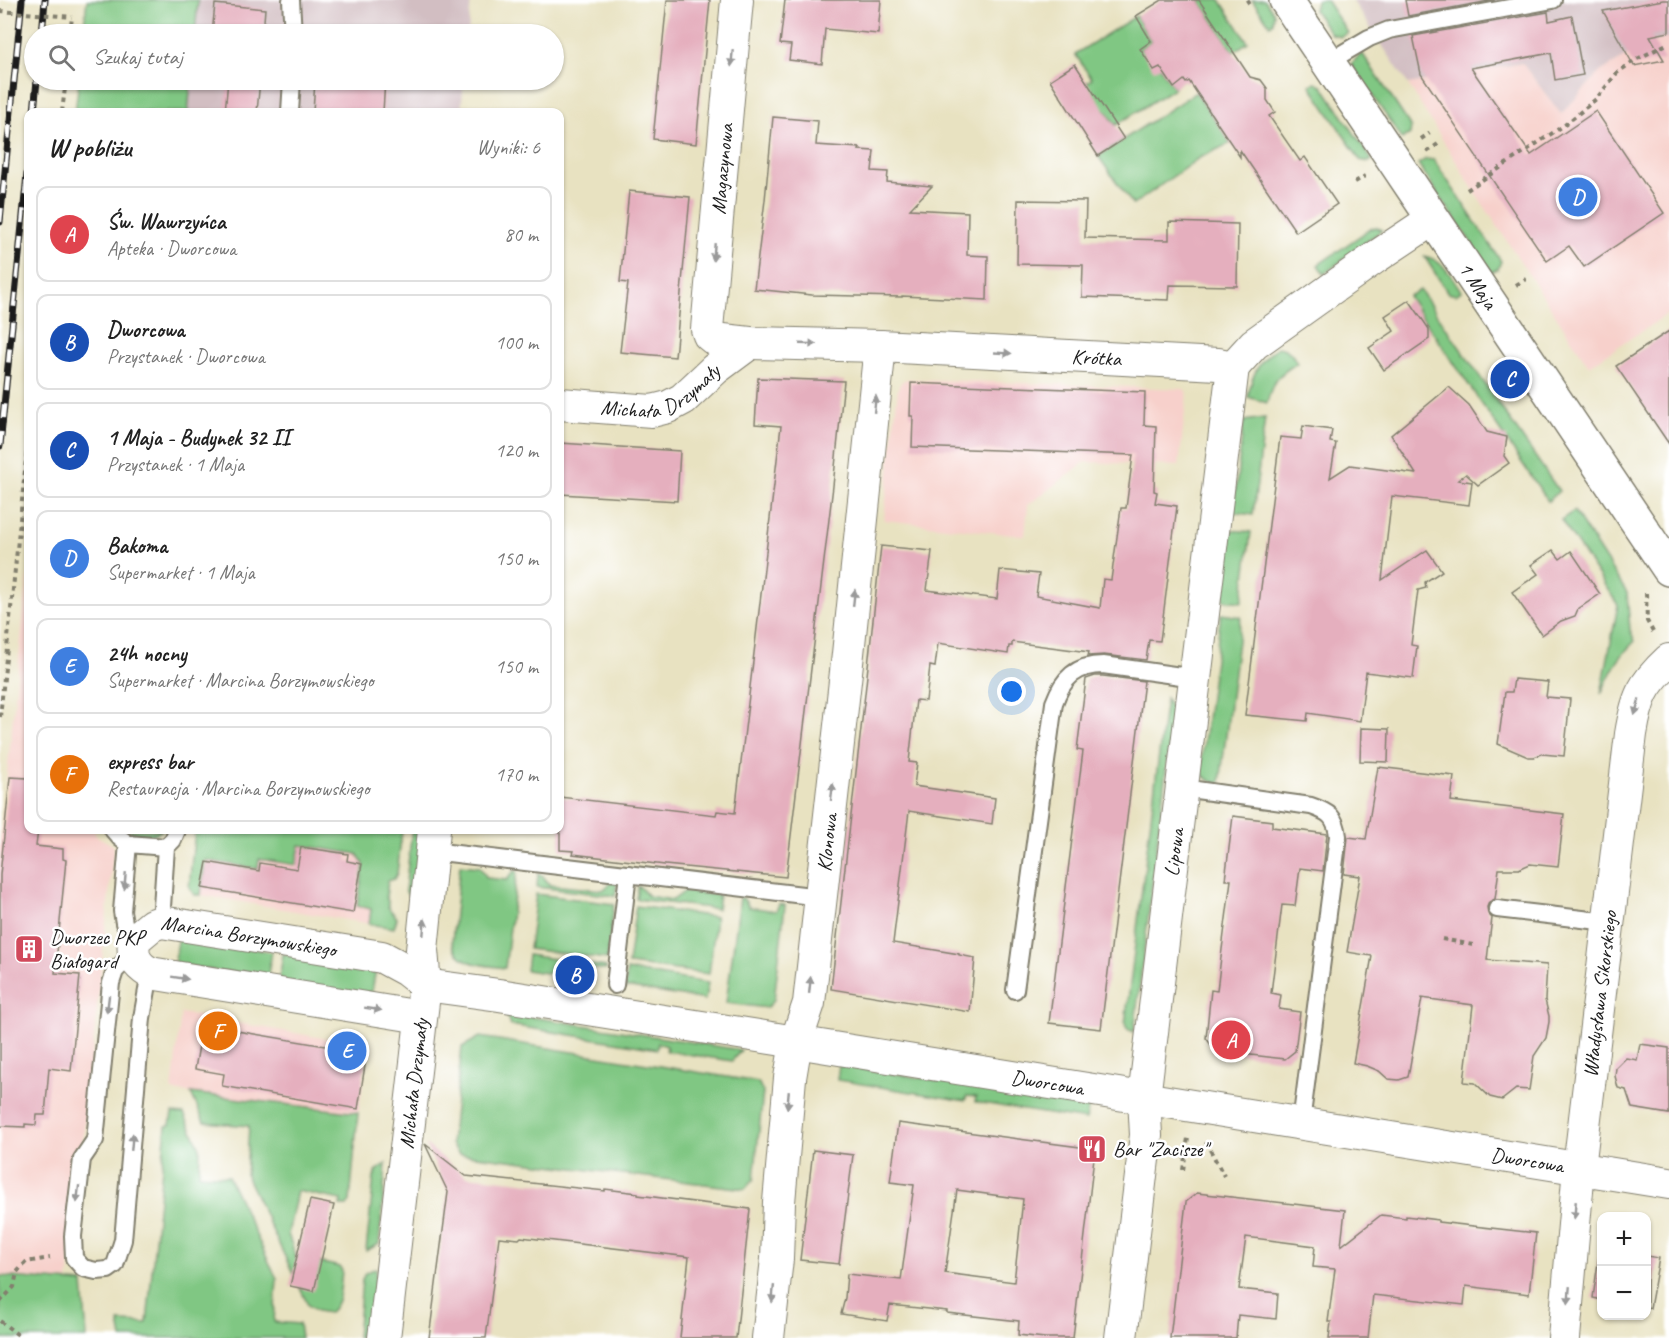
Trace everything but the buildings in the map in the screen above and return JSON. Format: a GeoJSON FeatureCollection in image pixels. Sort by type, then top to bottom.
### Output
{"type":"FeatureCollection","features":[{"type":"Feature","properties":{"kind":"street","name":"Magazynowa"},"geometry":{"type":"LineString","coordinates":[[710,336],[707,329],[737,0]]}},
{"type":"Feature","properties":{"kind":"street","name":"1 Maja"},"geometry":{"type":"LineString","coordinates":[[1286,0],[1669,569]]}},
{"type":"Feature","properties":{"kind":"street"},"geometry":{"type":"LineString","coordinates":[[1233,367],[1254,344],[1433,219]]}},
{"type":"Feature","properties":{"kind":"street","name":"Krótka"},"geometry":{"type":"LineString","coordinates":[[710,336],[714,339],[750,343],[880,346],[1218,364],[1233,367]]}},
{"type":"Feature","properties":{"kind":"street","name":"Michała Drzymały"},"geometry":{"type":"LineString","coordinates":[[564,405],[652,411],[668,407],[683,399],[715,369],[750,343]]}},
{"type":"Feature","properties":{"kind":"street","name":"Klonowa"},"geometry":{"type":"LineString","coordinates":[[768,1338],[777,1259],[779,1202],[790,1078],[796,1042],[809,1003],[880,346]]}},
{"type":"Feature","properties":{"kind":"street","name":"Lipowa"},"geometry":{"type":"LineString","coordinates":[[1121,1338],[1146,1135],[1144,1098],[1233,367]]}},
{"type":"Feature","properties":{"kind":"street","name":"Władysława Sikorskiego"},"geometry":{"type":"LineString","coordinates":[[1564,1338],[1579,1168],[1633,718],[1644,687],[1669,660]]}},
{"type":"Feature","properties":{"kind":"street","name":"Michała Drzymały"},"geometry":{"type":"LineString","coordinates":[[384,1338],[425,986],[422,950],[433,840]]}},
{"type":"Feature","properties":{"kind":"street","name":"Marcina Borzymowskiego"},"geometry":{"type":"LineString","coordinates":[[139,955],[152,925],[161,922],[382,957],[401,967],[425,986]]}},
{"type":"Feature","properties":{"kind":"street"},"geometry":{"type":"LineString","coordinates":[[139,955],[421,1017]]}},
{"type":"Feature","properties":{"kind":"street","name":"Dworcowa"},"geometry":{"type":"LineString","coordinates":[[425,986],[498,995],[796,1042],[1669,1183]]}},
{"type":"Feature","properties":{"kind":"lane"},"geometry":{"type":"LineString","coordinates":[[291,0],[292,24]]}},
{"type":"Feature","properties":{"kind":"lane"},"geometry":{"type":"LineString","coordinates":[[1328,62],[1389,30],[1553,0]]}},
{"type":"Feature","properties":{"kind":"lane"},"geometry":{"type":"LineString","coordinates":[[290,108],[291,90]]}},
{"type":"Feature","properties":{"kind":"lane"},"geometry":{"type":"LineString","coordinates":[[1015,990],[1054,703],[1062,685],[1076,672],[1092,665],[1196,678]]}},
{"type":"Feature","properties":{"kind":"lane"},"geometry":{"type":"LineString","coordinates":[[1182,788],[1311,806],[1323,810],[1332,817],[1337,825],[1338,836],[1301,1123]]}},
{"type":"Feature","properties":{"kind":"lane"},"geometry":{"type":"LineString","coordinates":[[116,834],[128,844],[166,847]]}},
{"type":"Feature","properties":{"kind":"lane"},"geometry":{"type":"LineString","coordinates":[[161,922],[166,847],[175,834]]}},
{"type":"Feature","properties":{"kind":"lane"},"geometry":{"type":"LineString","coordinates":[[433,840],[628,874],[820,897]]}},
{"type":"Feature","properties":{"kind":"lane"},"geometry":{"type":"LineString","coordinates":[[128,844],[123,911],[124,923],[139,955],[142,1018],[123,1240],[115,1265],[108,1270],[96,1271],[83,1268],[74,1258],[73,1236],[81,1159],[95,1140],[111,983],[115,971],[139,955]]}},
{"type":"Feature","properties":{"kind":"lane"},"geometry":{"type":"LineString","coordinates":[[615,986],[628,874]]}},
{"type":"Feature","properties":{"kind":"lane"},"geometry":{"type":"LineString","coordinates":[[1497,909],[1608,922]]}},
{"type":"Feature","properties":{"kind":"path"},"geometry":{"type":"LineString","coordinates":[[0,10],[72,17],[71,24]]}},
{"type":"Feature","properties":{"kind":"path"},"geometry":{"type":"LineString","coordinates":[[1467,190],[1566,124],[1596,99],[1617,73],[1635,60],[1669,43]]}},
{"type":"Feature","properties":{"kind":"path"},"geometry":{"type":"LineString","coordinates":[[62,108],[64,90]]}},
{"type":"Feature","properties":{"kind":"path"},"geometry":{"type":"LineString","coordinates":[[0,717],[24,480]]}},
{"type":"Feature","properties":{"kind":"path"},"geometry":{"type":"LineString","coordinates":[[1442,939],[1473,945]]}},
{"type":"Feature","properties":{"kind":"path"},"geometry":{"type":"LineString","coordinates":[[1183,1170],[1189,1131]]}},
{"type":"Feature","properties":{"kind":"path"},"geometry":{"type":"LineString","coordinates":[[0,1302],[14,1287],[17,1272],[26,1262],[48,1258],[74,1258]]}},
{"type":"Feature","properties":{"kind":"path"},"geometry":{"type":"LineString","coordinates":[[0,1321],[22,1338]]}},
{"type":"Feature","properties":{"kind":"shaded area"},"geometry":{"type":"Polygon","coordinates":[[[198,0],[471,0],[469,24],[196,24],[198,0]]]}},
{"type":"Feature","properties":{"kind":"shaded area"},"geometry":{"type":"Polygon","coordinates":[[[1352,0],[1669,0],[1669,37],[1647,44],[1600,72],[1561,114],[1522,63],[1408,84],[1352,0]]]}},
{"type":"Feature","properties":{"kind":"shaded area"},"geometry":{"type":"Polygon","coordinates":[[[1669,37],[1669,313],[1589,366],[1473,189],[1408,84],[1522,63],[1561,114],[1600,72],[1647,44],[1669,37]]]}},
{"type":"Feature","properties":{"kind":"shaded area"},"geometry":{"type":"Polygon","coordinates":[[[190,90],[463,90],[461,108],[188,108],[190,90]]]}},
{"type":"Feature","properties":{"kind":"shaded area"},"geometry":{"type":"Polygon","coordinates":[[[904,380],[1184,389],[1187,393],[1179,466],[1085,462],[1028,505],[1025,536],[884,520],[898,389],[904,380]]]}},
{"type":"Feature","properties":{"kind":"shaded area"},"geometry":{"type":"Polygon","coordinates":[[[24,610],[24,834],[95,834],[114,846],[68,1281],[0,1275],[0,844],[24,610]]]}},
{"type":"Feature","properties":{"kind":"shaded area"},"geometry":{"type":"Polygon","coordinates":[[[300,845],[357,854],[386,898],[383,926],[201,895],[206,851],[296,865],[300,845]]]}},
{"type":"Feature","properties":{"kind":"shaded area"},"geometry":{"type":"Polygon","coordinates":[[[181,1013],[368,1046],[358,1113],[172,1091],[181,1013]]]}},
{"type":"Feature","properties":{"kind":"green space"},"geometry":{"type":"Polygon","coordinates":[[[87,0],[198,0],[196,24],[84,24],[87,0]]]}},
{"type":"Feature","properties":{"kind":"green space"},"geometry":{"type":"Polygon","coordinates":[[[1199,0],[1220,0],[1248,42],[1233,52],[1199,0]]]}},
{"type":"Feature","properties":{"kind":"green space"},"geometry":{"type":"Polygon","coordinates":[[[1252,0],[1265,0],[1274,13],[1273,23],[1270,25],[1252,0]]]}},
{"type":"Feature","properties":{"kind":"green space"},"geometry":{"type":"Polygon","coordinates":[[[1319,0],[1326,0],[1348,33],[1340,37],[1331,34],[1314,10],[1319,0]]]}},
{"type":"Feature","properties":{"kind":"green space"},"geometry":{"type":"Polygon","coordinates":[[[1136,16],[1151,41],[1140,49],[1160,67],[1174,88],[1116,125],[1105,110],[1102,111],[1084,84],[1092,79],[1075,54],[1136,16]]]}},
{"type":"Feature","properties":{"kind":"green space"},"geometry":{"type":"Polygon","coordinates":[[[1362,53],[1411,127],[1410,134],[1402,139],[1351,64],[1362,53]]]}},
{"type":"Feature","properties":{"kind":"green space"},"geometry":{"type":"Polygon","coordinates":[[[1316,83],[1322,85],[1372,160],[1369,162],[1360,160],[1310,85],[1316,83]]]}},
{"type":"Feature","properties":{"kind":"green space"},"geometry":{"type":"Polygon","coordinates":[[[78,90],[190,90],[188,108],[76,108],[78,90]]]}},
{"type":"Feature","properties":{"kind":"green space"},"geometry":{"type":"Polygon","coordinates":[[[1196,92],[1231,143],[1199,158],[1133,205],[1098,156],[1196,92]]]}},
{"type":"Feature","properties":{"kind":"green space"},"geometry":{"type":"Polygon","coordinates":[[[1426,159],[1434,160],[1501,261],[1498,269],[1491,272],[1418,164],[1426,159]]]}},
{"type":"Feature","properties":{"kind":"green space"},"geometry":{"type":"Polygon","coordinates":[[[1375,227],[1382,230],[1324,274],[1318,265],[1375,227]]]}},
{"type":"Feature","properties":{"kind":"green space"},"geometry":{"type":"Polygon","coordinates":[[[1424,256],[1441,265],[1461,291],[1456,295],[1448,293],[1424,256]]]}},
{"type":"Feature","properties":{"kind":"green space"},"geometry":{"type":"Polygon","coordinates":[[[1420,290],[1559,491],[1548,501],[1408,296],[1420,290]]]}},
{"type":"Feature","properties":{"kind":"green space"},"geometry":{"type":"Polygon","coordinates":[[[1278,347],[1290,352],[1297,363],[1277,379],[1271,388],[1267,403],[1248,397],[1257,368],[1278,347]]]}},
{"type":"Feature","properties":{"kind":"green space"},"geometry":{"type":"Polygon","coordinates":[[[1265,418],[1253,515],[1233,512],[1244,421],[1265,418]]]}},
{"type":"Feature","properties":{"kind":"green space"},"geometry":{"type":"Polygon","coordinates":[[[1574,511],[1627,593],[1630,630],[1635,641],[1615,666],[1601,694],[1618,605],[1561,520],[1574,511]]]}},
{"type":"Feature","properties":{"kind":"green space"},"geometry":{"type":"Polygon","coordinates":[[[1231,530],[1251,532],[1242,602],[1223,600],[1231,530]]]}},
{"type":"Feature","properties":{"kind":"green space"},"geometry":{"type":"Polygon","coordinates":[[[1221,614],[1241,617],[1220,783],[1208,780],[1200,772],[1221,614]]]}},
{"type":"Feature","properties":{"kind":"green space"},"geometry":{"type":"Polygon","coordinates":[[[1166,698],[1173,713],[1134,1032],[1127,1029],[1125,1024],[1166,698]]]}},
{"type":"Feature","properties":{"kind":"green space"},"geometry":{"type":"Polygon","coordinates":[[[195,834],[402,834],[397,874],[394,879],[388,881],[386,897],[388,907],[397,918],[394,928],[369,924],[371,909],[357,906],[364,864],[357,854],[300,845],[296,865],[259,859],[258,869],[205,860],[201,895],[194,895],[189,887],[195,834]]]}},
{"type":"Feature","properties":{"kind":"green space"},"geometry":{"type":"Polygon","coordinates":[[[412,834],[422,834],[415,895],[408,895],[405,890],[412,834]]]}},
{"type":"Feature","properties":{"kind":"green space"},"geometry":{"type":"Polygon","coordinates":[[[460,865],[480,867],[487,878],[507,880],[514,871],[517,871],[505,968],[473,963],[460,956],[455,950],[452,942],[460,865]]]}},
{"type":"Feature","properties":{"kind":"green space"},"geometry":{"type":"Polygon","coordinates":[[[538,874],[542,875],[550,885],[603,890],[612,882],[617,883],[615,896],[537,887],[538,874]]]}},
{"type":"Feature","properties":{"kind":"green space"},"geometry":{"type":"Polygon","coordinates":[[[638,886],[648,896],[673,900],[685,891],[719,895],[717,909],[636,899],[638,886]]]}},
{"type":"Feature","properties":{"kind":"green space"},"geometry":{"type":"Polygon","coordinates":[[[536,894],[614,904],[607,959],[529,949],[536,894]]]}},
{"type":"Feature","properties":{"kind":"green space"},"geometry":{"type":"Polygon","coordinates":[[[740,898],[743,898],[749,907],[776,911],[779,904],[785,905],[774,1000],[767,1008],[726,1003],[740,898]]]}},
{"type":"Feature","properties":{"kind":"green space"},"geometry":{"type":"Polygon","coordinates":[[[636,906],[716,917],[709,974],[628,964],[636,906]]]}},
{"type":"Feature","properties":{"kind":"green space"},"geometry":{"type":"Polygon","coordinates":[[[179,936],[272,952],[267,979],[174,964],[179,936]]]}},
{"type":"Feature","properties":{"kind":"green space"},"geometry":{"type":"Polygon","coordinates":[[[283,954],[376,969],[371,997],[279,981],[283,954]]]}},
{"type":"Feature","properties":{"kind":"green space"},"geometry":{"type":"Polygon","coordinates":[[[528,955],[606,967],[606,970],[554,963],[552,974],[526,970],[528,955]]]}},
{"type":"Feature","properties":{"kind":"green space"},"geometry":{"type":"Polygon","coordinates":[[[627,970],[708,983],[705,1000],[625,987],[627,970]]]}},
{"type":"Feature","properties":{"kind":"green space"},"geometry":{"type":"Polygon","coordinates":[[[506,1013],[741,1050],[732,1061],[666,1051],[667,1046],[658,1043],[657,1049],[510,1025],[506,1013]]]}},
{"type":"Feature","properties":{"kind":"green space"},"geometry":{"type":"Polygon","coordinates":[[[480,1037],[758,1082],[763,1092],[754,1179],[745,1189],[459,1154],[451,1144],[462,1047],[480,1037]]]}},
{"type":"Feature","properties":{"kind":"green space"},"geometry":{"type":"Polygon","coordinates":[[[839,1065],[1089,1105],[1086,1120],[975,1102],[976,1097],[967,1096],[965,1101],[837,1080],[839,1065]]]}},
{"type":"Feature","properties":{"kind":"green space"},"geometry":{"type":"Polygon","coordinates":[[[191,1093],[358,1113],[350,1201],[347,1206],[340,1206],[341,1200],[297,1191],[288,1234],[296,1257],[340,1267],[342,1271],[340,1294],[329,1313],[317,1311],[308,1305],[246,1175],[249,1126],[204,1122],[191,1093]]]}},
{"type":"Feature","properties":{"kind":"green space"},"geometry":{"type":"Polygon","coordinates":[[[172,1113],[184,1114],[200,1148],[199,1174],[228,1176],[277,1279],[274,1322],[299,1324],[301,1338],[122,1338],[119,1322],[147,1323],[166,1126],[170,1125],[172,1113]]]}},
{"type":"Feature","properties":{"kind":"green space"},"geometry":{"type":"Polygon","coordinates":[[[386,1164],[379,1244],[366,1251],[374,1177],[377,1171],[386,1164]]]}},
{"type":"Feature","properties":{"kind":"green space"},"geometry":{"type":"Polygon","coordinates":[[[376,1268],[371,1313],[357,1338],[362,1280],[365,1273],[376,1268]]]}},
{"type":"Feature","properties":{"kind":"green space"},"geometry":{"type":"Polygon","coordinates":[[[0,1276],[83,1283],[87,1338],[0,1338],[0,1276]]]}},
{"type":"Feature","properties":{"kind":"railway"},"geometry":{"type":"LineString","coordinates":[[0,222],[22,0]]}},
{"type":"Feature","properties":{"kind":"railway"},"geometry":{"type":"LineString","coordinates":[[43,24],[45,0]]}},
{"type":"Feature","properties":{"kind":"railway"},"geometry":{"type":"LineString","coordinates":[[34,108],[36,90]]}},
{"type":"Feature","properties":{"kind":"railway"},"geometry":{"type":"LineString","coordinates":[[0,446],[24,205]]}},
{"type":"Feature","properties":{"kind":"place","name":"Bakoma"},"geometry":{"type":"Point","coordinates":[1578,197]}},
{"type":"Feature","properties":{"kind":"place","name":"1 Maja - Budynek 32 II"},"geometry":{"type":"Point","coordinates":[1510,379]}},
{"type":"Feature","properties":{"kind":"place","name":"Dworzec PKP Białogard"},"geometry":{"type":"Point","coordinates":[29,949]}},
{"type":"Feature","properties":{"kind":"place","name":"Dworcowa"},"geometry":{"type":"Point","coordinates":[575,975]}},
{"type":"Feature","properties":{"kind":"place","name":"express bar"},"geometry":{"type":"Point","coordinates":[218,1031]}},
{"type":"Feature","properties":{"kind":"place","name":"Św. Wawrzyńca"},"geometry":{"type":"Point","coordinates":[1231,1040]}},
{"type":"Feature","properties":{"kind":"place","name":"24h nocny"},"geometry":{"type":"Point","coordinates":[347,1051]}},
{"type":"Feature","properties":{"kind":"place","name":"Bar \"Zacisze\""},"geometry":{"type":"Point","coordinates":[1092,1149]}}]}
